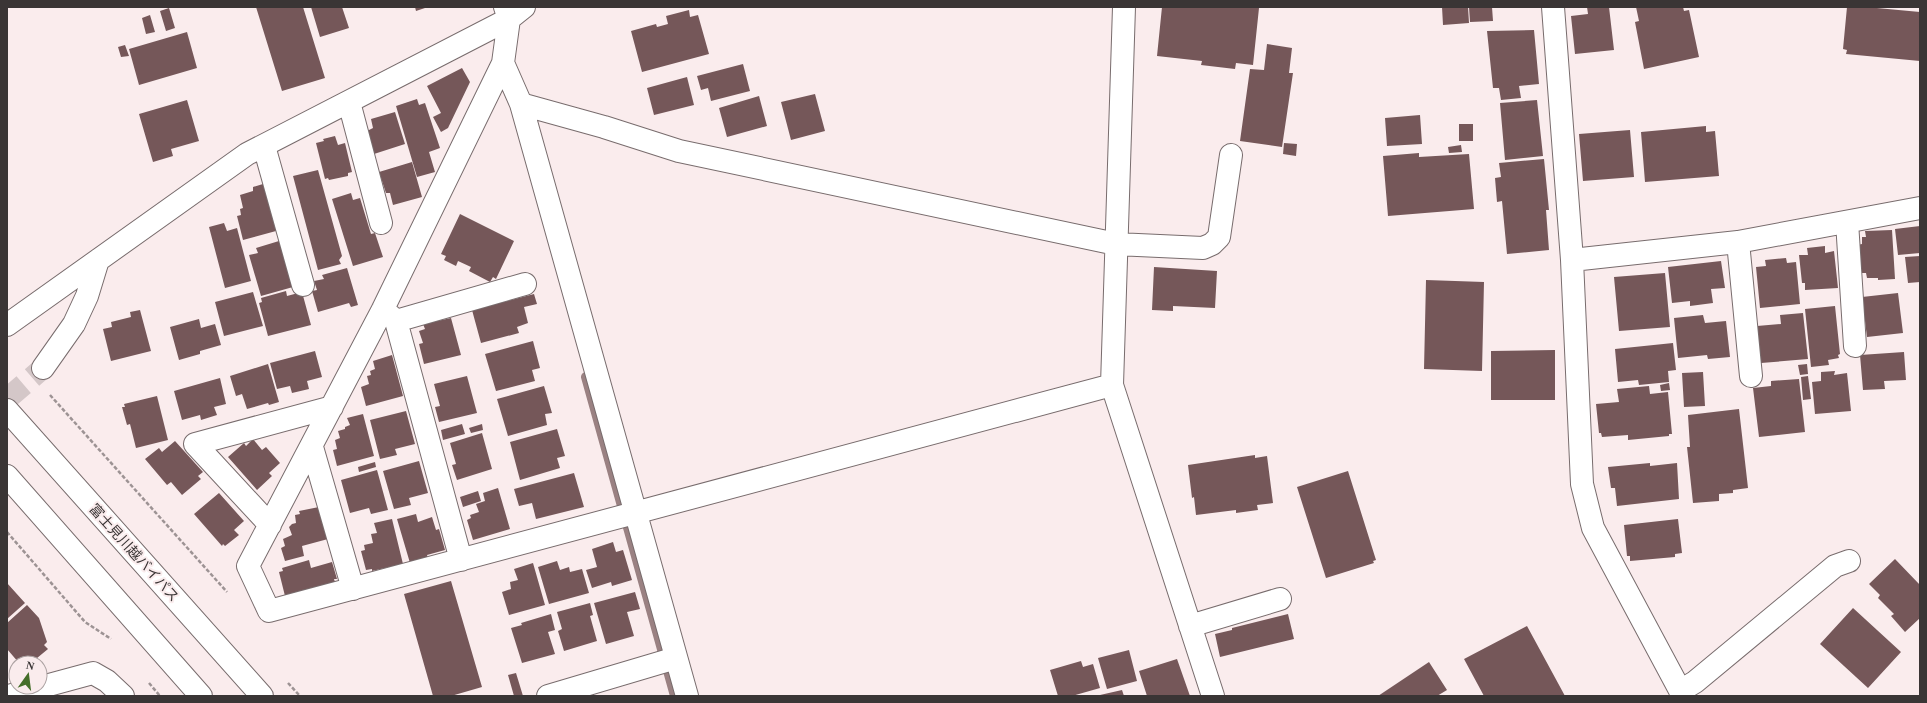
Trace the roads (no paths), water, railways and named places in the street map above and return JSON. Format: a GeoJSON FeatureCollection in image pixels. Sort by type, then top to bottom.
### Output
{"type":"FeatureCollection","features":[{"type":"Feature","properties":{"kind":"main road"},"geometry":{"type":"LineString","coordinates":[[1124,7],[1112,385],[1213,696]]}},
{"type":"Feature","properties":{"kind":"main road"},"geometry":{"type":"LineString","coordinates":[[1553,7],[1572,260],[1582,484],[1593,528],[1681,694],[1835,566],[1849,561]]}},
{"type":"Feature","properties":{"kind":"main road"},"geometry":{"type":"LineString","coordinates":[[513,11],[503,63],[390,315],[332,407],[248,566],[269,611],[636,514],[1112,385]]}},
{"type":"Feature","properties":{"kind":"main road"},"geometry":{"type":"LineString","coordinates":[[7,325],[247,154],[349,102],[513,11]]}},
{"type":"Feature","properties":{"kind":"main road"},"geometry":{"type":"LineString","coordinates":[[503,63],[520,104],[687,696]]}},
{"type":"Feature","properties":{"kind":"main road"},"geometry":{"type":"LineString","coordinates":[[349,102],[381,223]]}},
{"type":"Feature","properties":{"kind":"main road"},"geometry":{"type":"LineString","coordinates":[[520,104],[604,127],[679,151],[1116,244],[1203,248],[1212,244],[1219,237],[1231,155]]}},
{"type":"Feature","properties":{"kind":"main road"},"geometry":{"type":"LineString","coordinates":[[264,146],[303,285]]}},
{"type":"Feature","properties":{"kind":"main road"},"geometry":{"type":"LineString","coordinates":[[1572,260],[1738,242],[1920,208]]}},
{"type":"Feature","properties":{"kind":"main road"},"geometry":{"type":"LineString","coordinates":[[1847,222],[1855,346]]}},
{"type":"Feature","properties":{"kind":"main road"},"geometry":{"type":"LineString","coordinates":[[1738,242],[1751,376]]}},
{"type":"Feature","properties":{"kind":"main road"},"geometry":{"type":"LineString","coordinates":[[42,368],[74,324],[87,296],[98,260]]}},
{"type":"Feature","properties":{"kind":"main road"},"geometry":{"type":"LineString","coordinates":[[390,315],[526,284]]}},
{"type":"Feature","properties":{"kind":"main road"},"geometry":{"type":"LineString","coordinates":[[390,315],[461,560]]}},
{"type":"Feature","properties":{"kind":"main road"},"geometry":{"type":"LineString","coordinates":[[270,525],[195,444],[332,407]]}},
{"type":"Feature","properties":{"kind":"main road","name":"富士見川越バイパス"},"geometry":{"type":"LineString","coordinates":[[7,410],[262,696]]}},
{"type":"Feature","properties":{"kind":"main road"},"geometry":{"type":"LineString","coordinates":[[312,447],[353,589]]}},
{"type":"Feature","properties":{"kind":"main road"},"geometry":{"type":"LineString","coordinates":[[7,476],[201,696]]}},
{"type":"Feature","properties":{"kind":"main road"},"geometry":{"type":"LineString","coordinates":[[1190,626],[1280,599]]}},
{"type":"Feature","properties":{"kind":"main road"},"geometry":{"type":"LineString","coordinates":[[548,696],[676,658]]}},
{"type":"Feature","properties":{"kind":"main road"},"geometry":{"type":"LineString","coordinates":[[8,696],[93,673],[107,681],[123,696]]}},
{"type":"Feature","properties":{"kind":"waterway"},"geometry":{"type":"LineString","coordinates":[[586,377],[675,696]]}},
{"type":"Feature","properties":{"kind":"tunnel"},"geometry":{"type":"LineString","coordinates":[[7,399],[43,368]]}}]}
